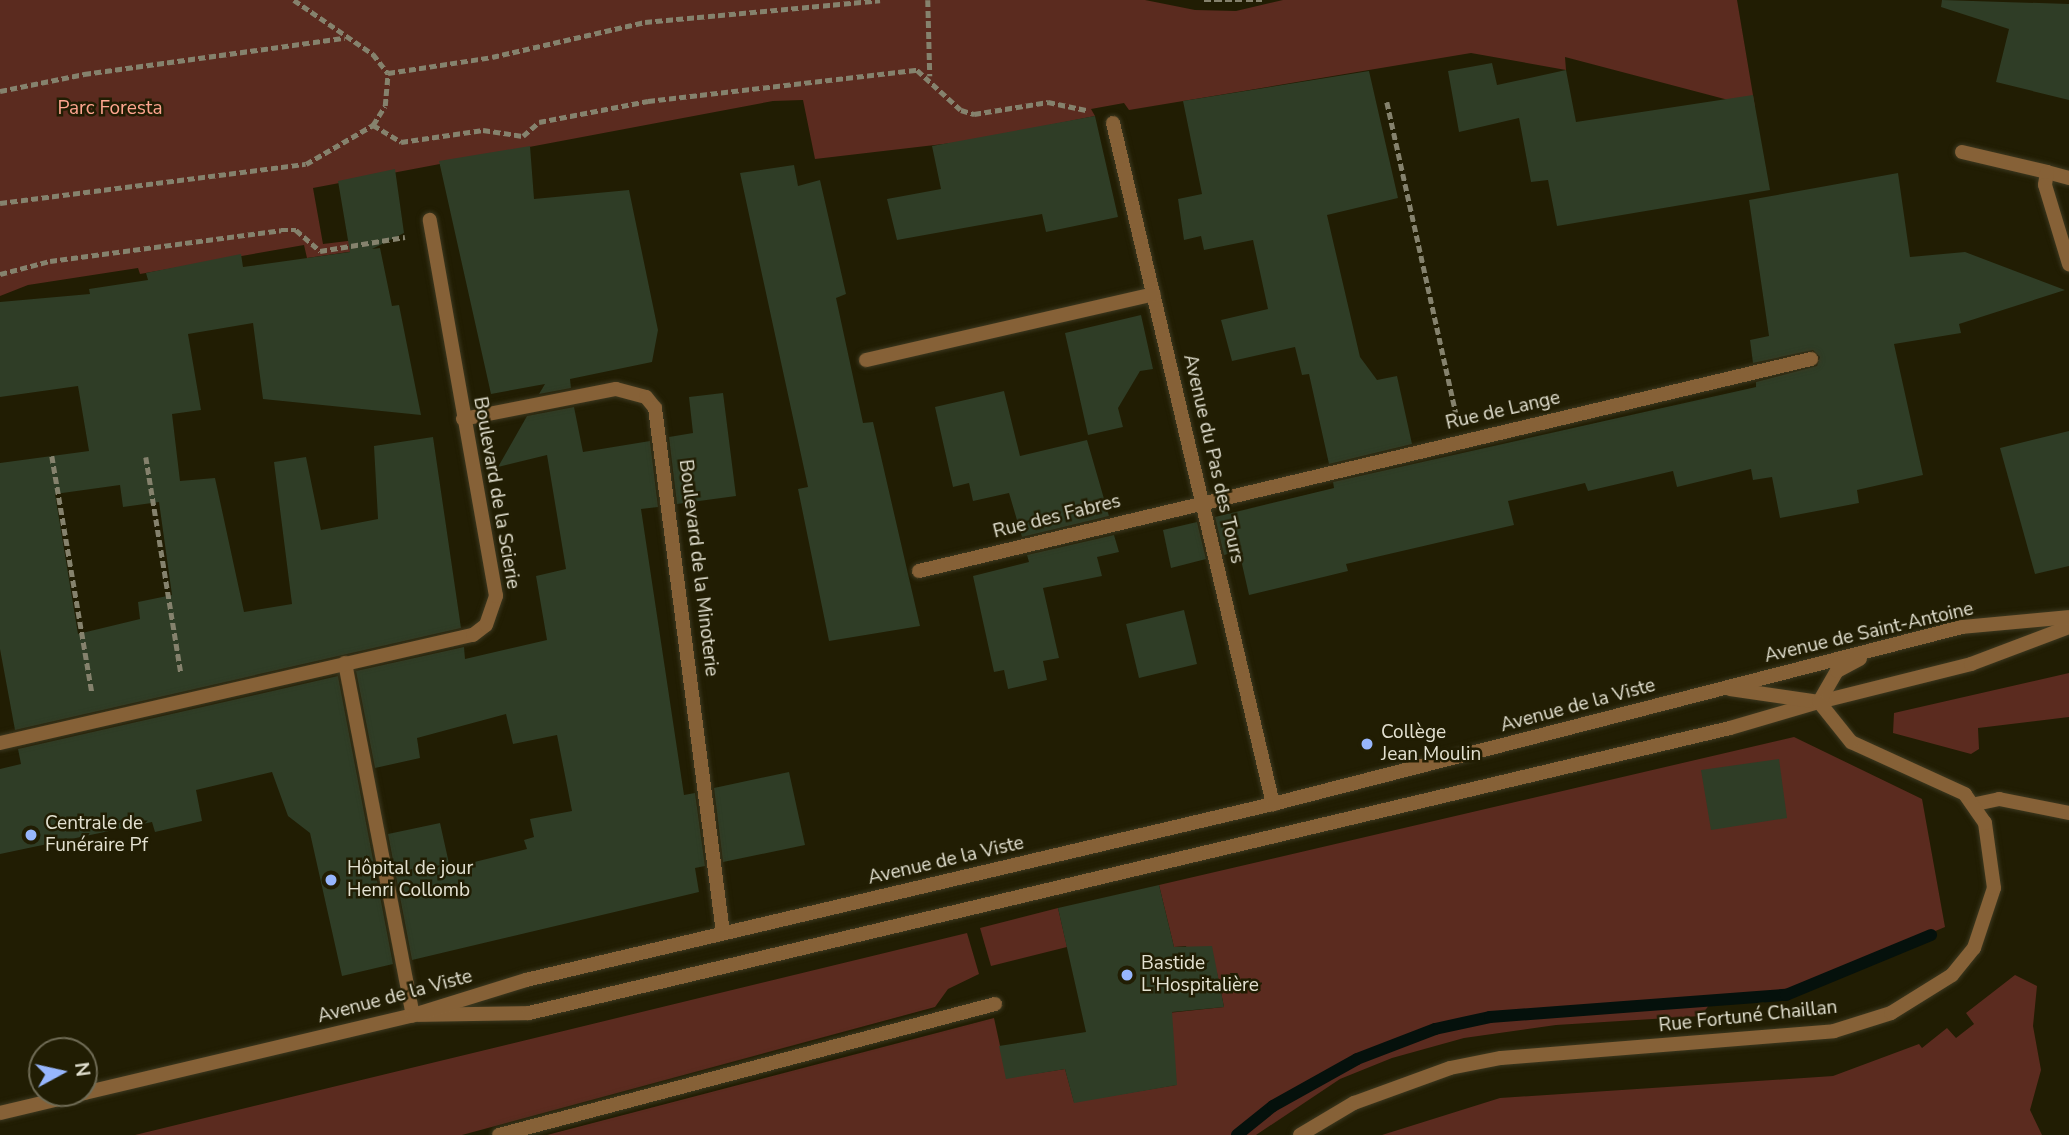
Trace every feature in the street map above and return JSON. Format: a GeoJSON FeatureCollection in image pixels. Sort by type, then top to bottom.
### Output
{"type":"FeatureCollection","features":[{"type":"Feature","properties":{"kind":"street","name":"Avenue du Pas des Tours"},"geometry":{"type":"LineString","coordinates":[[1113,123],[1204,501],[1273,804]]}},
{"type":"Feature","properties":{"kind":"street"},"geometry":{"type":"LineString","coordinates":[[1962,152],[2069,178]]}},
{"type":"Feature","properties":{"kind":"street"},"geometry":{"type":"LineString","coordinates":[[2047,172],[2047,201],[2069,264]]}},
{"type":"Feature","properties":{"kind":"street","name":"Boulevard de la Scierie"},"geometry":{"type":"LineString","coordinates":[[0,743],[473,635],[495,611],[431,226]]}},
{"type":"Feature","properties":{"kind":"street"},"geometry":{"type":"LineString","coordinates":[[866,360],[1154,294]]}},
{"type":"Feature","properties":{"kind":"street","name":"Rue de Lange"},"geometry":{"type":"LineString","coordinates":[[1204,501],[1811,359]]}},
{"type":"Feature","properties":{"kind":"street","name":"Boulevard de la Minoterie"},"geometry":{"type":"LineString","coordinates":[[463,419],[616,388],[646,397],[655,408],[723,933]]}},
{"type":"Feature","properties":{"kind":"street","name":"Rue des Fabres"},"geometry":{"type":"LineString","coordinates":[[919,570],[1204,501]]}},
{"type":"Feature","properties":{"kind":"street","name":"Avenue de Saint-Antoine"},"geometry":{"type":"LineString","coordinates":[[1721,688],[1962,627],[2069,617]]}},
{"type":"Feature","properties":{"kind":"street"},"geometry":{"type":"LineString","coordinates":[[345,663],[413,1015],[529,1013],[1714,732],[1819,702],[1971,664],[2069,627]]}},
{"type":"Feature","properties":{"kind":"street"},"geometry":{"type":"LineString","coordinates":[[1819,702],[1837,671],[1880,648]]}},
{"type":"Feature","properties":{"kind":"street","name":"Avenue de la Viste"},"geometry":{"type":"LineString","coordinates":[[98,1090],[413,1015],[526,980],[1273,804],[1721,688],[1819,702]]}},
{"type":"Feature","properties":{"kind":"street"},"geometry":{"type":"LineString","coordinates":[[1819,702],[1851,742],[1951,785],[1976,804],[1999,799],[2069,813]]}},
{"type":"Feature","properties":{"kind":"street","name":"Rue Fortuné Chaillan"},"geometry":{"type":"LineString","coordinates":[[1300,1135],[1354,1104],[1450,1068],[1500,1058],[1834,1031],[1891,1013],[1952,975],[1974,948],[1987,920],[1993,855],[1976,804]]}},
{"type":"Feature","properties":{"kind":"street"},"geometry":{"type":"LineString","coordinates":[[499,1135],[995,1004]]}},
{"type":"Feature","properties":{"kind":"street","name":"Avenue de la Viste"},"geometry":{"type":"LineString","coordinates":[[0,1113],[28,1106]]}},
{"type":"Feature","properties":{"kind":"path"},"geometry":{"type":"LineString","coordinates":[[0,203],[306,164],[373,125],[385,106],[388,73],[373,54],[345,38],[294,0]]}},
{"type":"Feature","properties":{"kind":"path"},"geometry":{"type":"LineString","coordinates":[[388,73],[492,57],[645,22],[880,0]]}},
{"type":"Feature","properties":{"kind":"path"},"geometry":{"type":"LineString","coordinates":[[928,0],[930,77]]}},
{"type":"Feature","properties":{"kind":"path"},"geometry":{"type":"LineString","coordinates":[[1203,0],[1262,0]]}},
{"type":"Feature","properties":{"kind":"path"},"geometry":{"type":"LineString","coordinates":[[0,91],[84,74],[345,38]]}},
{"type":"Feature","properties":{"kind":"path"},"geometry":{"type":"LineString","coordinates":[[373,125],[401,142],[483,130],[523,136],[539,122],[648,101],[917,70],[930,77],[961,110],[974,114],[1067,103],[1113,123]]}},
{"type":"Feature","properties":{"kind":"path"},"geometry":{"type":"LineString","coordinates":[[1387,102],[1462,441]]}},
{"type":"Feature","properties":{"kind":"path"},"geometry":{"type":"LineString","coordinates":[[0,274],[50,261],[281,230],[296,230],[320,251],[431,226]]}},
{"type":"Feature","properties":{"kind":"path"},"geometry":{"type":"LineString","coordinates":[[52,456],[97,721]]}},
{"type":"Feature","properties":{"kind":"path"},"geometry":{"type":"LineString","coordinates":[[146,457],[186,700]]}},
{"type":"Feature","properties":{"kind":"green space","name":"Parc Foresta"},"geometry":{"type":"Polygon","coordinates":[[[0,0],[1145,0],[1195,10],[1236,11],[1283,0],[1737,0],[1755,107],[1565,57],[1566,70],[1471,53],[1129,110],[1124,103],[1091,109],[1095,116],[969,141],[815,159],[803,100],[773,101],[313,188],[323,244],[364,239],[355,251],[307,258],[304,245],[140,274],[138,268],[28,285],[0,296],[0,0]]]}},
{"type":"Feature","properties":{"kind":"green space"},"geometry":{"type":"Polygon","coordinates":[[[2069,673],[2069,717],[1978,728],[1979,749],[1971,754],[1893,733],[1894,713],[2069,673]]]}},
{"type":"Feature","properties":{"kind":"green space"},"geometry":{"type":"Polygon","coordinates":[[[1794,737],[1922,799],[1945,927],[1788,992],[1712,1001],[1701,1016],[1556,1025],[1464,1038],[1392,1058],[1340,1079],[1256,1135],[547,1135],[994,1018],[1007,1078],[1065,1069],[1074,1102],[1176,1085],[1168,1013],[1224,1007],[1217,973],[1188,955],[1186,946],[1174,947],[1159,885],[1794,737]]]}},
{"type":"Feature","properties":{"kind":"green space"},"geometry":{"type":"Polygon","coordinates":[[[1058,908],[1067,947],[991,966],[980,928],[1058,908]]]}},
{"type":"Feature","properties":{"kind":"green space"},"geometry":{"type":"Polygon","coordinates":[[[967,933],[979,974],[948,989],[935,1007],[462,1135],[135,1135],[967,933]]]}},
{"type":"Feature","properties":{"kind":"green space"},"geometry":{"type":"Polygon","coordinates":[[[2015,975],[2037,986],[2033,1026],[2041,1070],[2030,1110],[2042,1135],[1382,1135],[1500,1098],[1833,1076],[1919,1044],[1922,1048],[1947,1028],[1956,1038],[1974,1024],[1966,1013],[2015,975]]]}},
{"type":"Feature","properties":{"kind":"building"},"geometry":{"type":"Polygon","coordinates":[[[1942,0],[2069,4],[2069,100],[1996,82],[2009,29],[1941,7],[1942,0]]]}},
{"type":"Feature","properties":{"kind":"building"},"geometry":{"type":"Polygon","coordinates":[[[1492,63],[1497,85],[1566,70],[1576,122],[1753,95],[1770,190],[1557,226],[1548,180],[1531,182],[1519,118],[1459,132],[1448,71],[1492,63]]]}},
{"type":"Feature","properties":{"kind":"building"},"geometry":{"type":"Polygon","coordinates":[[[1369,71],[1398,198],[1327,215],[1360,357],[1377,380],[1397,376],[1412,444],[1329,464],[1309,374],[1302,375],[1295,347],[1232,361],[1221,320],[1268,309],[1253,240],[1204,250],[1201,236],[1184,240],[1178,199],[1202,194],[1183,101],[1369,71]]]}},
{"type":"Feature","properties":{"kind":"building"},"geometry":{"type":"Polygon","coordinates":[[[1095,116],[1118,217],[1046,232],[1042,214],[897,240],[887,199],[941,189],[932,146],[1095,116]]]}},
{"type":"Feature","properties":{"kind":"building"},"geometry":{"type":"Polygon","coordinates":[[[530,146],[534,199],[629,190],[658,330],[652,362],[570,379],[571,388],[539,394],[545,384],[491,394],[439,161],[530,146]]]}},
{"type":"Feature","properties":{"kind":"building"},"geometry":{"type":"Polygon","coordinates":[[[794,165],[798,186],[820,180],[846,294],[836,298],[863,423],[873,422],[920,626],[829,641],[798,489],[808,487],[740,173],[794,165]]]}},
{"type":"Feature","properties":{"kind":"building"},"geometry":{"type":"Polygon","coordinates":[[[395,169],[404,233],[372,249],[380,248],[392,306],[399,305],[421,415],[263,399],[253,323],[188,334],[201,410],[172,414],[180,481],[215,478],[244,612],[292,604],[274,462],[306,457],[321,530],[378,519],[374,446],[433,437],[461,628],[15,730],[0,649],[0,463],[89,451],[78,386],[0,397],[0,302],[90,294],[89,289],[148,280],[146,273],[241,254],[243,267],[350,252],[338,181],[395,169]],[[120,485],[55,494],[78,634],[140,619],[138,602],[172,595],[159,502],[123,507],[120,485]]]}},
{"type":"Feature","properties":{"kind":"building"},"geometry":{"type":"Polygon","coordinates":[[[1898,173],[1910,257],[1965,252],[2065,290],[1959,324],[1961,333],[1894,344],[1923,475],[1857,490],[1859,503],[1780,518],[1772,477],[1753,480],[1751,469],[1677,487],[1673,471],[1588,491],[1585,483],[1508,501],[1514,525],[1346,564],[1348,571],[1249,595],[1239,551],[1224,555],[1215,517],[1334,488],[1333,482],[1756,387],[1756,382],[1817,366],[1820,357],[1813,350],[1753,363],[1750,340],[1769,336],[1749,200],[1898,173]]]}},
{"type":"Feature","properties":{"kind":"building"},"geometry":{"type":"Polygon","coordinates":[[[1141,315],[1153,369],[1140,371],[1118,408],[1123,427],[1088,435],[1065,333],[1141,315]]]}},
{"type":"Feature","properties":{"kind":"building"},"geometry":{"type":"Polygon","coordinates":[[[1004,391],[1020,456],[1087,440],[1109,516],[1022,537],[1009,493],[973,501],[969,483],[953,487],[935,407],[1004,391]]]}},
{"type":"Feature","properties":{"kind":"building"},"geometry":{"type":"Polygon","coordinates":[[[723,393],[736,496],[677,504],[669,437],[693,433],[689,397],[723,393]]]}},
{"type":"Feature","properties":{"kind":"building"},"geometry":{"type":"Polygon","coordinates":[[[574,407],[583,452],[650,441],[658,507],[641,509],[684,795],[695,793],[705,866],[695,868],[699,892],[412,960],[388,834],[440,823],[450,868],[527,849],[524,840],[534,837],[530,819],[572,811],[557,735],[513,744],[506,714],[417,738],[420,758],[375,768],[356,671],[464,647],[465,659],[547,640],[536,576],[566,569],[547,455],[498,467],[527,416],[574,407]]]}},
{"type":"Feature","properties":{"kind":"building"},"geometry":{"type":"Polygon","coordinates":[[[2069,431],[2069,566],[2035,574],[2000,448],[2069,431]]]}},
{"type":"Feature","properties":{"kind":"building"},"geometry":{"type":"Polygon","coordinates":[[[1197,522],[1206,559],[1171,568],[1163,530],[1197,522]]]}},
{"type":"Feature","properties":{"kind":"building"},"geometry":{"type":"Polygon","coordinates":[[[1114,535],[1119,552],[1097,557],[1102,576],[1043,588],[1059,658],[1043,661],[1047,680],[1008,689],[1004,670],[994,672],[973,576],[1029,562],[1027,555],[1114,535]]]}},
{"type":"Feature","properties":{"kind":"building"},"geometry":{"type":"Polygon","coordinates":[[[1184,610],[1197,664],[1139,678],[1126,624],[1184,610]]]}},
{"type":"Feature","properties":{"kind":"building"},"geometry":{"type":"Polygon","coordinates":[[[338,676],[393,964],[342,976],[310,833],[288,816],[272,772],[196,790],[202,821],[155,832],[152,822],[0,854],[0,769],[21,764],[18,749],[338,676]]]}},
{"type":"Feature","properties":{"kind":"building"},"geometry":{"type":"Polygon","coordinates":[[[1779,759],[1787,818],[1711,830],[1701,770],[1779,759]]]}},
{"type":"Feature","properties":{"kind":"building"},"geometry":{"type":"Polygon","coordinates":[[[789,772],[805,845],[723,862],[714,788],[789,772]]]}},
{"type":"Feature","properties":{"kind":"building","name":"Bastide L'Hospitalière"},"geometry":{"type":"Polygon","coordinates":[[[1159,885],[1174,947],[1212,946],[1224,1007],[1172,1012],[1177,1085],[1074,1103],[1065,1069],[1006,1079],[999,1046],[1086,1032],[1058,908],[1159,885]]]}},
{"type":"Feature","properties":{"kind":"waterway"},"geometry":{"type":"LineString","coordinates":[[1237,1135],[1273,1106],[1357,1059],[1435,1029],[1490,1017],[1786,995],[1931,935]]}},
{"type":"Feature","properties":{"kind":"place","name":"Collège Jean Moulin"},"geometry":{"type":"Point","coordinates":[1367,744]}},
{"type":"Feature","properties":{"kind":"place","name":"Centrale de Funéraire Pf"},"geometry":{"type":"Point","coordinates":[31,835]}},
{"type":"Feature","properties":{"kind":"place","name":"Hôpital de jour Henri Collomb"},"geometry":{"type":"Point","coordinates":[331,880]}},
{"type":"Feature","properties":{"kind":"place","name":"Bastide L'Hospitalière"},"geometry":{"type":"Point","coordinates":[1127,975]}}]}
